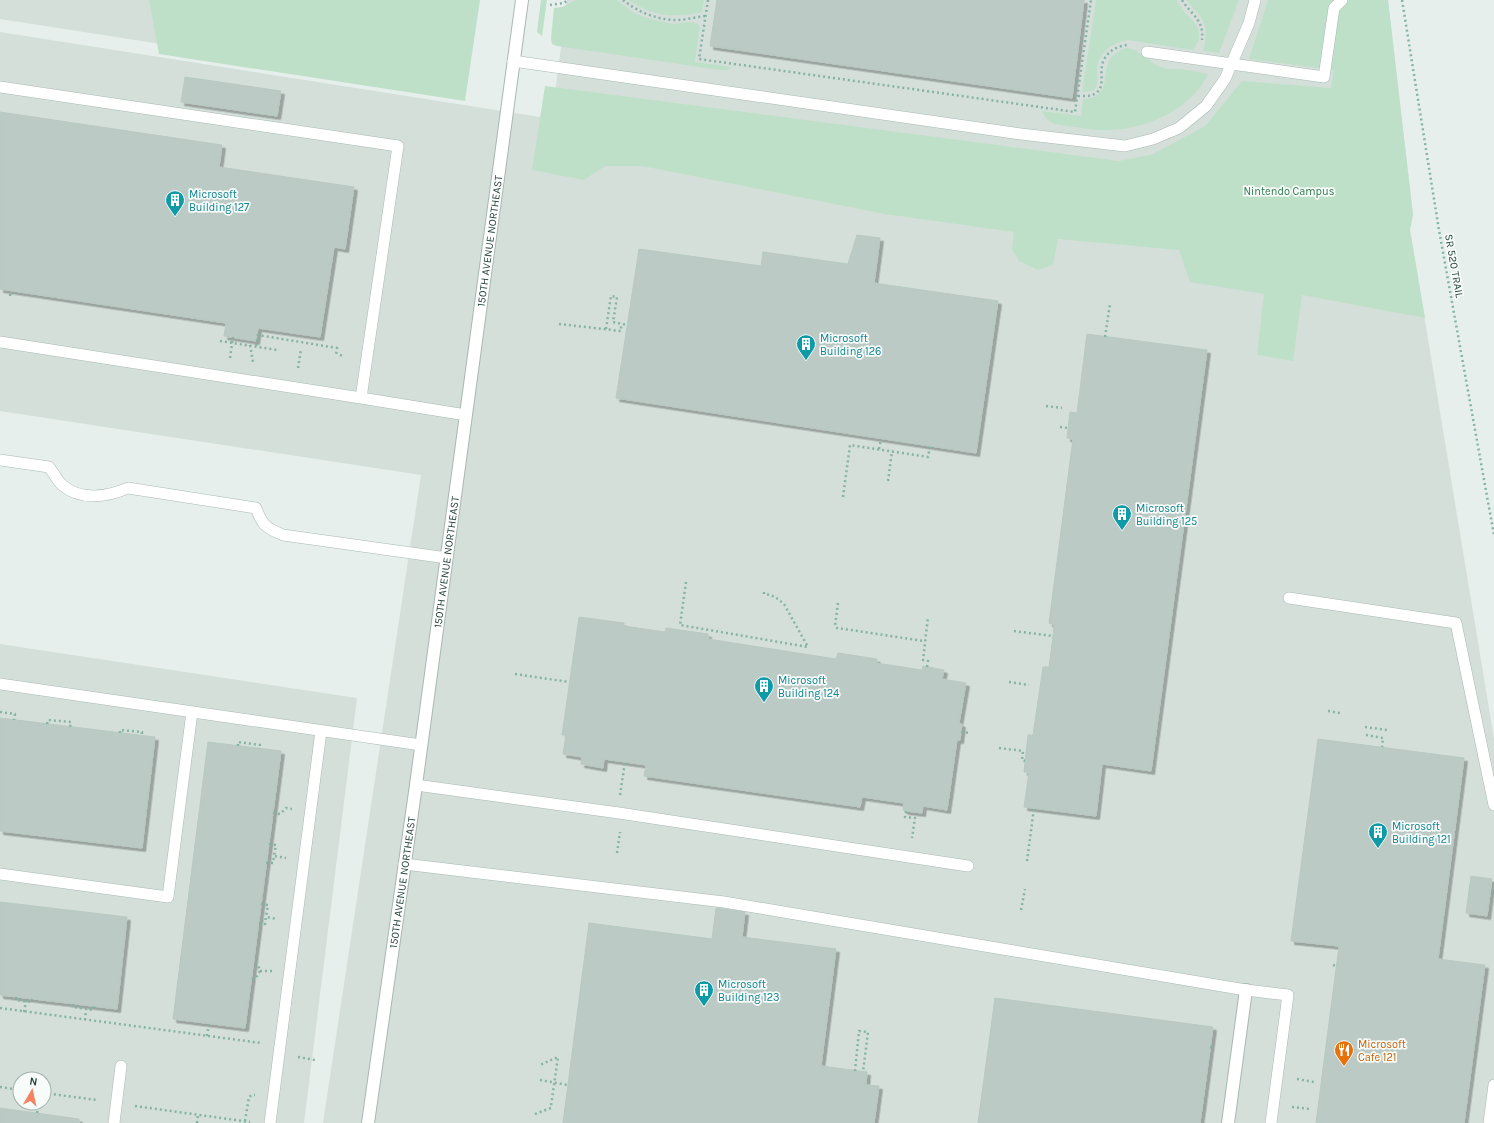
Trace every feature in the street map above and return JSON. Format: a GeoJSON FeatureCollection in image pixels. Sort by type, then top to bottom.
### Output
{"type":"FeatureCollection","features":[{"type":"Feature","properties":{"kind":"street","name":"150TH AVENUE NORTHEAST"},"geometry":{"type":"LineString","coordinates":[[368,1123],[416,786],[522,0]]}},
{"type":"Feature","properties":{"kind":"street"},"geometry":{"type":"LineString","coordinates":[[1228,1123],[1246,990]]}},
{"type":"Feature","properties":{"kind":"lane"},"geometry":{"type":"LineString","coordinates":[[513,61],[1022,134],[1125,146],[1153,139],[1179,128],[1206,106],[1225,79],[1232,64],[1249,23],[1255,0]]}},
{"type":"Feature","properties":{"kind":"lane"},"geometry":{"type":"LineString","coordinates":[[1147,52],[1324,77],[1334,8],[1342,0]]}},
{"type":"Feature","properties":{"kind":"lane"},"geometry":{"type":"LineString","coordinates":[[0,87],[398,146],[361,398]]}},
{"type":"Feature","properties":{"kind":"lane"},"geometry":{"type":"LineString","coordinates":[[0,342],[466,415]]}},
{"type":"Feature","properties":{"kind":"lane"},"geometry":{"type":"LineString","coordinates":[[0,460],[49,467],[62,484],[79,494],[97,496],[116,493],[128,488],[256,508],[262,522],[271,530],[283,535],[447,558]]}},
{"type":"Feature","properties":{"kind":"lane"},"geometry":{"type":"LineString","coordinates":[[1289,598],[1456,622],[1494,805]]}},
{"type":"Feature","properties":{"kind":"lane"},"geometry":{"type":"LineString","coordinates":[[0,684],[421,745]]}},
{"type":"Feature","properties":{"kind":"lane"},"geometry":{"type":"LineString","coordinates":[[0,874],[168,897],[192,712]]}},
{"type":"Feature","properties":{"kind":"lane"},"geometry":{"type":"LineString","coordinates":[[270,1123],[321,731]]}},
{"type":"Feature","properties":{"kind":"lane"},"geometry":{"type":"LineString","coordinates":[[416,786],[620,813],[968,866]]}},
{"type":"Feature","properties":{"kind":"lane"},"geometry":{"type":"LineString","coordinates":[[404,864],[724,902],[1246,990],[1288,995],[1271,1123]]}},
{"type":"Feature","properties":{"kind":"lane"},"geometry":{"type":"LineString","coordinates":[[114,1123],[121,1066]]}},
{"type":"Feature","properties":{"kind":"lane"},"geometry":{"type":"LineString","coordinates":[[1489,1123],[1494,1085]]}},
{"type":"Feature","properties":{"kind":"path"},"geometry":{"type":"LineString","coordinates":[[550,5],[568,0]]}},
{"type":"Feature","properties":{"kind":"path"},"geometry":{"type":"LineString","coordinates":[[623,0],[640,11],[657,17],[678,20],[705,16]]}},
{"type":"Feature","properties":{"kind":"path"},"geometry":{"type":"LineString","coordinates":[[708,0],[699,59],[1075,112],[1091,0]]}},
{"type":"Feature","properties":{"kind":"path","name":"SR 520 TRAIL"},"geometry":{"type":"LineString","coordinates":[[1402,0],[1439,230],[1494,535]]}},
{"type":"Feature","properties":{"kind":"path"},"geometry":{"type":"LineString","coordinates":[[10,296],[11,291]]}},
{"type":"Feature","properties":{"kind":"path"},"geometry":{"type":"LineString","coordinates":[[606,329],[611,296],[618,297],[613,322],[628,325]]}},
{"type":"Feature","properties":{"kind":"path"},"geometry":{"type":"LineString","coordinates":[[1105,337],[1110,304]]}},
{"type":"Feature","properties":{"kind":"path"},"geometry":{"type":"LineString","coordinates":[[559,324],[620,331],[621,324]]}},
{"type":"Feature","properties":{"kind":"path"},"geometry":{"type":"LineString","coordinates":[[256,346],[258,335],[337,348],[340,356]]}},
{"type":"Feature","properties":{"kind":"path"},"geometry":{"type":"LineString","coordinates":[[230,358],[233,337]]}},
{"type":"Feature","properties":{"kind":"path"},"geometry":{"type":"LineString","coordinates":[[220,341],[277,350]]}},
{"type":"Feature","properties":{"kind":"path"},"geometry":{"type":"LineString","coordinates":[[250,345],[253,361]]}},
{"type":"Feature","properties":{"kind":"path"},"geometry":{"type":"LineString","coordinates":[[296,375],[301,349]]}},
{"type":"Feature","properties":{"kind":"path"},"geometry":{"type":"LineString","coordinates":[[1046,406],[1062,408]]}},
{"type":"Feature","properties":{"kind":"path"},"geometry":{"type":"LineString","coordinates":[[1060,427],[1068,428]]}},
{"type":"Feature","properties":{"kind":"path"},"geometry":{"type":"LineString","coordinates":[[879,449],[881,438]]}},
{"type":"Feature","properties":{"kind":"path"},"geometry":{"type":"LineString","coordinates":[[843,497],[850,445],[928,457],[930,446]]}},
{"type":"Feature","properties":{"kind":"path"},"geometry":{"type":"LineString","coordinates":[[888,480],[892,451]]}},
{"type":"Feature","properties":{"kind":"path"},"geometry":{"type":"LineString","coordinates":[[686,582],[680,625],[808,647],[784,604],[773,595],[764,594],[764,592]]}},
{"type":"Feature","properties":{"kind":"path"},"geometry":{"type":"LineString","coordinates":[[838,603],[835,626],[837,628],[924,641]]}},
{"type":"Feature","properties":{"kind":"path"},"geometry":{"type":"LineString","coordinates":[[927,667],[928,661],[923,660],[926,641],[924,641],[928,617]]}},
{"type":"Feature","properties":{"kind":"path"},"geometry":{"type":"LineString","coordinates":[[1014,631],[1053,636]]}},
{"type":"Feature","properties":{"kind":"path"},"geometry":{"type":"LineString","coordinates":[[515,674],[569,682]]}},
{"type":"Feature","properties":{"kind":"path"},"geometry":{"type":"LineString","coordinates":[[1008,682],[1029,685]]}},
{"type":"Feature","properties":{"kind":"path"},"geometry":{"type":"LineString","coordinates":[[1328,711],[1340,713]]}},
{"type":"Feature","properties":{"kind":"path"},"geometry":{"type":"LineString","coordinates":[[0,712],[15,714],[14,720]]}},
{"type":"Feature","properties":{"kind":"path"},"geometry":{"type":"LineString","coordinates":[[48,724],[48,720],[65,721],[71,722],[70,727]]}},
{"type":"Feature","properties":{"kind":"path"},"geometry":{"type":"LineString","coordinates":[[1365,727],[1387,730]]}},
{"type":"Feature","properties":{"kind":"path"},"geometry":{"type":"LineString","coordinates":[[120,733],[120,730],[127,729],[142,732],[142,735]]}},
{"type":"Feature","properties":{"kind":"path"},"geometry":{"type":"LineString","coordinates":[[961,732],[971,733]]}},
{"type":"Feature","properties":{"kind":"path"},"geometry":{"type":"LineString","coordinates":[[1366,736],[1383,738],[1382,747]]}},
{"type":"Feature","properties":{"kind":"path"},"geometry":{"type":"LineString","coordinates":[[238,746],[238,742],[260,745],[259,749]]}},
{"type":"Feature","properties":{"kind":"path"},"geometry":{"type":"LineString","coordinates":[[999,748],[1023,751],[1022,760],[1025,761]]}},
{"type":"Feature","properties":{"kind":"path"},"geometry":{"type":"LineString","coordinates":[[619,800],[625,762]]}},
{"type":"Feature","properties":{"kind":"path"},"geometry":{"type":"LineString","coordinates":[[273,813],[280,814],[286,808],[296,809]]}},
{"type":"Feature","properties":{"kind":"path"},"geometry":{"type":"LineString","coordinates":[[1027,861],[1034,808]]}},
{"type":"Feature","properties":{"kind":"path"},"geometry":{"type":"LineString","coordinates":[[906,811],[905,817],[915,818],[911,842]]}},
{"type":"Feature","properties":{"kind":"path"},"geometry":{"type":"LineString","coordinates":[[617,853],[620,832]]}},
{"type":"Feature","properties":{"kind":"path"},"geometry":{"type":"LineString","coordinates":[[266,863],[273,863],[276,845],[269,844]]}},
{"type":"Feature","properties":{"kind":"path"},"geometry":{"type":"LineString","coordinates":[[274,856],[290,859]]}},
{"type":"Feature","properties":{"kind":"path"},"geometry":{"type":"LineString","coordinates":[[1021,910],[1025,890]]}},
{"type":"Feature","properties":{"kind":"path"},"geometry":{"type":"LineString","coordinates":[[259,923],[265,924],[268,905],[262,904]]}},
{"type":"Feature","properties":{"kind":"path"},"geometry":{"type":"LineString","coordinates":[[266,917],[281,919]]}},
{"type":"Feature","properties":{"kind":"path"},"geometry":{"type":"LineString","coordinates":[[252,979],[256,978],[260,971],[258,965],[254,961]]}},
{"type":"Feature","properties":{"kind":"path"},"geometry":{"type":"LineString","coordinates":[[260,971],[274,972]]}},
{"type":"Feature","properties":{"kind":"path"},"geometry":{"type":"LineString","coordinates":[[16,997],[16,1000],[31,1002],[32,999]]}},
{"type":"Feature","properties":{"kind":"path"},"geometry":{"type":"LineString","coordinates":[[24,1012],[26,1001]]}},
{"type":"Feature","properties":{"kind":"path"},"geometry":{"type":"LineString","coordinates":[[73,1004],[73,1007],[93,1010],[94,1006]]}},
{"type":"Feature","properties":{"kind":"path"},"geometry":{"type":"LineString","coordinates":[[0,1008],[257,1043]]}},
{"type":"Feature","properties":{"kind":"path"},"geometry":{"type":"LineString","coordinates":[[85,1020],[86,1009]]}},
{"type":"Feature","properties":{"kind":"path"},"geometry":{"type":"LineString","coordinates":[[207,1036],[209,1024]]}},
{"type":"Feature","properties":{"kind":"path"},"geometry":{"type":"LineString","coordinates":[[855,1071],[859,1031],[868,1032],[863,1072]]}},
{"type":"Feature","properties":{"kind":"path"},"geometry":{"type":"LineString","coordinates":[[294,1056],[315,1060]]}},
{"type":"Feature","properties":{"kind":"path"},"geometry":{"type":"LineString","coordinates":[[535,1114],[552,1108],[551,1106],[558,1057],[540,1065]]}},
{"type":"Feature","properties":{"kind":"path"},"geometry":{"type":"LineString","coordinates":[[1293,1078],[1314,1082]]}},
{"type":"Feature","properties":{"kind":"path"},"geometry":{"type":"LineString","coordinates":[[540,1080],[568,1085]]}},
{"type":"Feature","properties":{"kind":"path"},"geometry":{"type":"LineString","coordinates":[[0,1087],[12,1089]]}},
{"type":"Feature","properties":{"kind":"path"},"geometry":{"type":"LineString","coordinates":[[52,1094],[97,1100]]}},
{"type":"Feature","properties":{"kind":"path"},"geometry":{"type":"LineString","coordinates":[[245,1121],[249,1097]]}},
{"type":"Feature","properties":{"kind":"path"},"geometry":{"type":"LineString","coordinates":[[137,1106],[250,1122]]}},
{"type":"Feature","properties":{"kind":"path"},"geometry":{"type":"LineString","coordinates":[[1286,1106],[1310,1109]]}},
{"type":"Feature","properties":{"kind":"path"},"geometry":{"type":"LineString","coordinates":[[197,1123],[198,1114]]}},
{"type":"Feature","properties":{"kind":"shaded area"},"geometry":{"type":"Polygon","coordinates":[[[0,0],[468,0],[456,90],[0,19],[0,0]]]}},
{"type":"Feature","properties":{"kind":"shaded area"},"geometry":{"type":"Polygon","coordinates":[[[567,0],[1388,0],[1413,215],[554,101],[567,0]]]}},
{"type":"Feature","properties":{"kind":"shaded area"},"geometry":{"type":"Polygon","coordinates":[[[0,32],[553,119],[1410,230],[1494,739],[1494,1123],[323,1123],[421,475],[0,411],[0,32]]]}},
{"type":"Feature","properties":{"kind":"shaded area"},"geometry":{"type":"Polygon","coordinates":[[[0,644],[357,698],[304,1123],[0,1123],[0,644]]]}},
{"type":"Feature","properties":{"kind":"green space"},"geometry":{"type":"Polygon","coordinates":[[[149,0],[480,0],[465,101],[159,54],[149,0]]]}},
{"type":"Feature","properties":{"kind":"green space"},"geometry":{"type":"Polygon","coordinates":[[[541,0],[547,0],[542,36],[537,32],[541,0]]]}},
{"type":"Feature","properties":{"kind":"green space"},"geometry":{"type":"Polygon","coordinates":[[[576,0],[617,0],[631,11],[643,17],[672,24],[693,22],[700,25],[695,62],[732,67],[727,70],[720,70],[557,46],[552,44],[551,38],[554,8],[562,7],[576,0]]]}},
{"type":"Feature","properties":{"kind":"green space"},"geometry":{"type":"Polygon","coordinates":[[[628,0],[704,0],[702,12],[682,15],[664,15],[646,10],[628,0]]]}},
{"type":"Feature","properties":{"kind":"green space"},"geometry":{"type":"Polygon","coordinates":[[[1096,0],[1177,0],[1198,28],[1198,41],[1193,50],[1128,40],[1122,41],[1106,50],[1100,59],[1097,71],[1098,79],[1095,89],[1082,92],[1096,0]]]}},
{"type":"Feature","properties":{"kind":"green space"},"geometry":{"type":"Polygon","coordinates":[[[1186,0],[1239,0],[1219,53],[1203,51],[1206,38],[1205,25],[1201,17],[1186,0]]]}},
{"type":"Feature","properties":{"kind":"green space","name":"Nintendo Campus"},"geometry":{"type":"Polygon","coordinates":[[[1268,0],[1388,0],[1413,215],[1410,230],[1425,318],[1302,295],[1293,361],[1257,355],[1264,294],[1190,282],[1179,250],[1058,239],[1053,265],[1038,270],[1019,261],[1012,249],[1014,232],[885,214],[642,166],[605,166],[584,180],[532,170],[545,86],[1119,161],[1153,154],[1205,126],[1242,81],[1331,88],[1334,70],[1249,59],[1268,0]]]}},
{"type":"Feature","properties":{"kind":"green space"},"geometry":{"type":"Polygon","coordinates":[[[1126,48],[1137,51],[1156,65],[1164,68],[1183,69],[1208,74],[1201,86],[1180,106],[1154,121],[1140,126],[1125,129],[1098,130],[1060,125],[1047,120],[1042,111],[1081,116],[1083,99],[1095,97],[1101,92],[1109,61],[1115,54],[1126,48]]]}},
{"type":"Feature","properties":{"kind":"building"},"geometry":{"type":"Polygon","coordinates":[[[717,0],[1084,0],[1072,98],[710,46],[717,0]]]}},
{"type":"Feature","properties":{"kind":"building"},"geometry":{"type":"Polygon","coordinates":[[[185,77],[281,91],[277,116],[181,102],[185,77]]]}},
{"type":"Feature","properties":{"kind":"building","name":"Microsoft Building 127"},"geometry":{"type":"Polygon","coordinates":[[[0,112],[222,145],[219,167],[354,187],[345,249],[334,247],[320,337],[258,328],[256,341],[224,336],[226,323],[0,289],[0,112]]]}},
{"type":"Feature","properties":{"kind":"building","name":"Microsoft Building 126"},"geometry":{"type":"Polygon","coordinates":[[[857,235],[880,238],[874,283],[998,301],[976,453],[616,398],[639,249],[761,266],[763,252],[848,264],[857,235]]]}},
{"type":"Feature","properties":{"kind":"building","name":"Microsoft Building 125"},"geometry":{"type":"Polygon","coordinates":[[[1087,334],[1207,350],[1151,771],[1102,764],[1096,816],[1024,807],[1029,772],[1024,772],[1028,735],[1033,735],[1043,667],[1049,667],[1053,636],[1054,625],[1049,623],[1073,439],[1067,438],[1070,412],[1077,413],[1087,334]]]}},
{"type":"Feature","properties":{"kind":"building","name":"Microsoft Building 124"},"geometry":{"type":"Polygon","coordinates":[[[579,617],[624,623],[624,626],[665,632],[666,628],[708,634],[708,639],[836,659],[838,653],[877,659],[876,663],[922,670],[923,666],[944,670],[942,679],[966,683],[959,723],[962,724],[960,740],[957,740],[947,810],[923,806],[922,813],[906,811],[903,810],[904,803],[862,797],[860,807],[644,776],[646,765],[604,759],[603,768],[581,764],[582,757],[563,754],[566,735],[562,735],[579,617]]]}},
{"type":"Feature","properties":{"kind":"building"},"geometry":{"type":"Polygon","coordinates":[[[0,718],[155,737],[142,848],[0,831],[0,718]]]}},
{"type":"Feature","properties":{"kind":"building","name":"Microsoft Building 121"},"geometry":{"type":"Polygon","coordinates":[[[1318,739],[1464,758],[1438,959],[1485,965],[1464,1123],[1316,1123],[1339,946],[1291,941],[1318,739]]]}},
{"type":"Feature","properties":{"kind":"building"},"geometry":{"type":"Polygon","coordinates":[[[208,742],[281,751],[245,1028],[173,1019],[208,742]]]}},
{"type":"Feature","properties":{"kind":"building"},"geometry":{"type":"Polygon","coordinates":[[[1471,876],[1492,879],[1487,916],[1466,913],[1471,876]]]}},
{"type":"Feature","properties":{"kind":"building"},"geometry":{"type":"Polygon","coordinates":[[[0,902],[127,917],[117,1009],[0,995],[0,902]]]}},
{"type":"Feature","properties":{"kind":"building","name":"Microsoft Building 123"},"geometry":{"type":"Polygon","coordinates":[[[716,908],[745,912],[742,937],[836,949],[821,1066],[867,1072],[866,1085],[879,1086],[874,1123],[563,1123],[589,923],[712,939],[716,908]]]}},
{"type":"Feature","properties":{"kind":"building"},"geometry":{"type":"Polygon","coordinates":[[[995,998],[1213,1027],[1200,1123],[978,1123],[995,998]]]}},
{"type":"Feature","properties":{"kind":"building"},"geometry":{"type":"Polygon","coordinates":[[[0,1108],[12,1110],[12,1111],[79,1119],[79,1123],[0,1123],[0,1108]]]}},
{"type":"Feature","properties":{"kind":"place","name":"Microsoft Building 127"},"geometry":{"type":"Point","coordinates":[175,217]}},
{"type":"Feature","properties":{"kind":"place","name":"Microsoft Building 126"},"geometry":{"type":"Point","coordinates":[806,361]}},
{"type":"Feature","properties":{"kind":"place","name":"Microsoft Building 125"},"geometry":{"type":"Point","coordinates":[1122,531]}},
{"type":"Feature","properties":{"kind":"place","name":"Microsoft Building 124"},"geometry":{"type":"Point","coordinates":[764,703]}},
{"type":"Feature","properties":{"kind":"place","name":"Microsoft Building 121"},"geometry":{"type":"Point","coordinates":[1378,849]}},
{"type":"Feature","properties":{"kind":"place","name":"Microsoft Building 123"},"geometry":{"type":"Point","coordinates":[704,1007]}},
{"type":"Feature","properties":{"kind":"place","name":"Microsoft Cafe 121"},"geometry":{"type":"Point","coordinates":[1344,1067]}}]}
